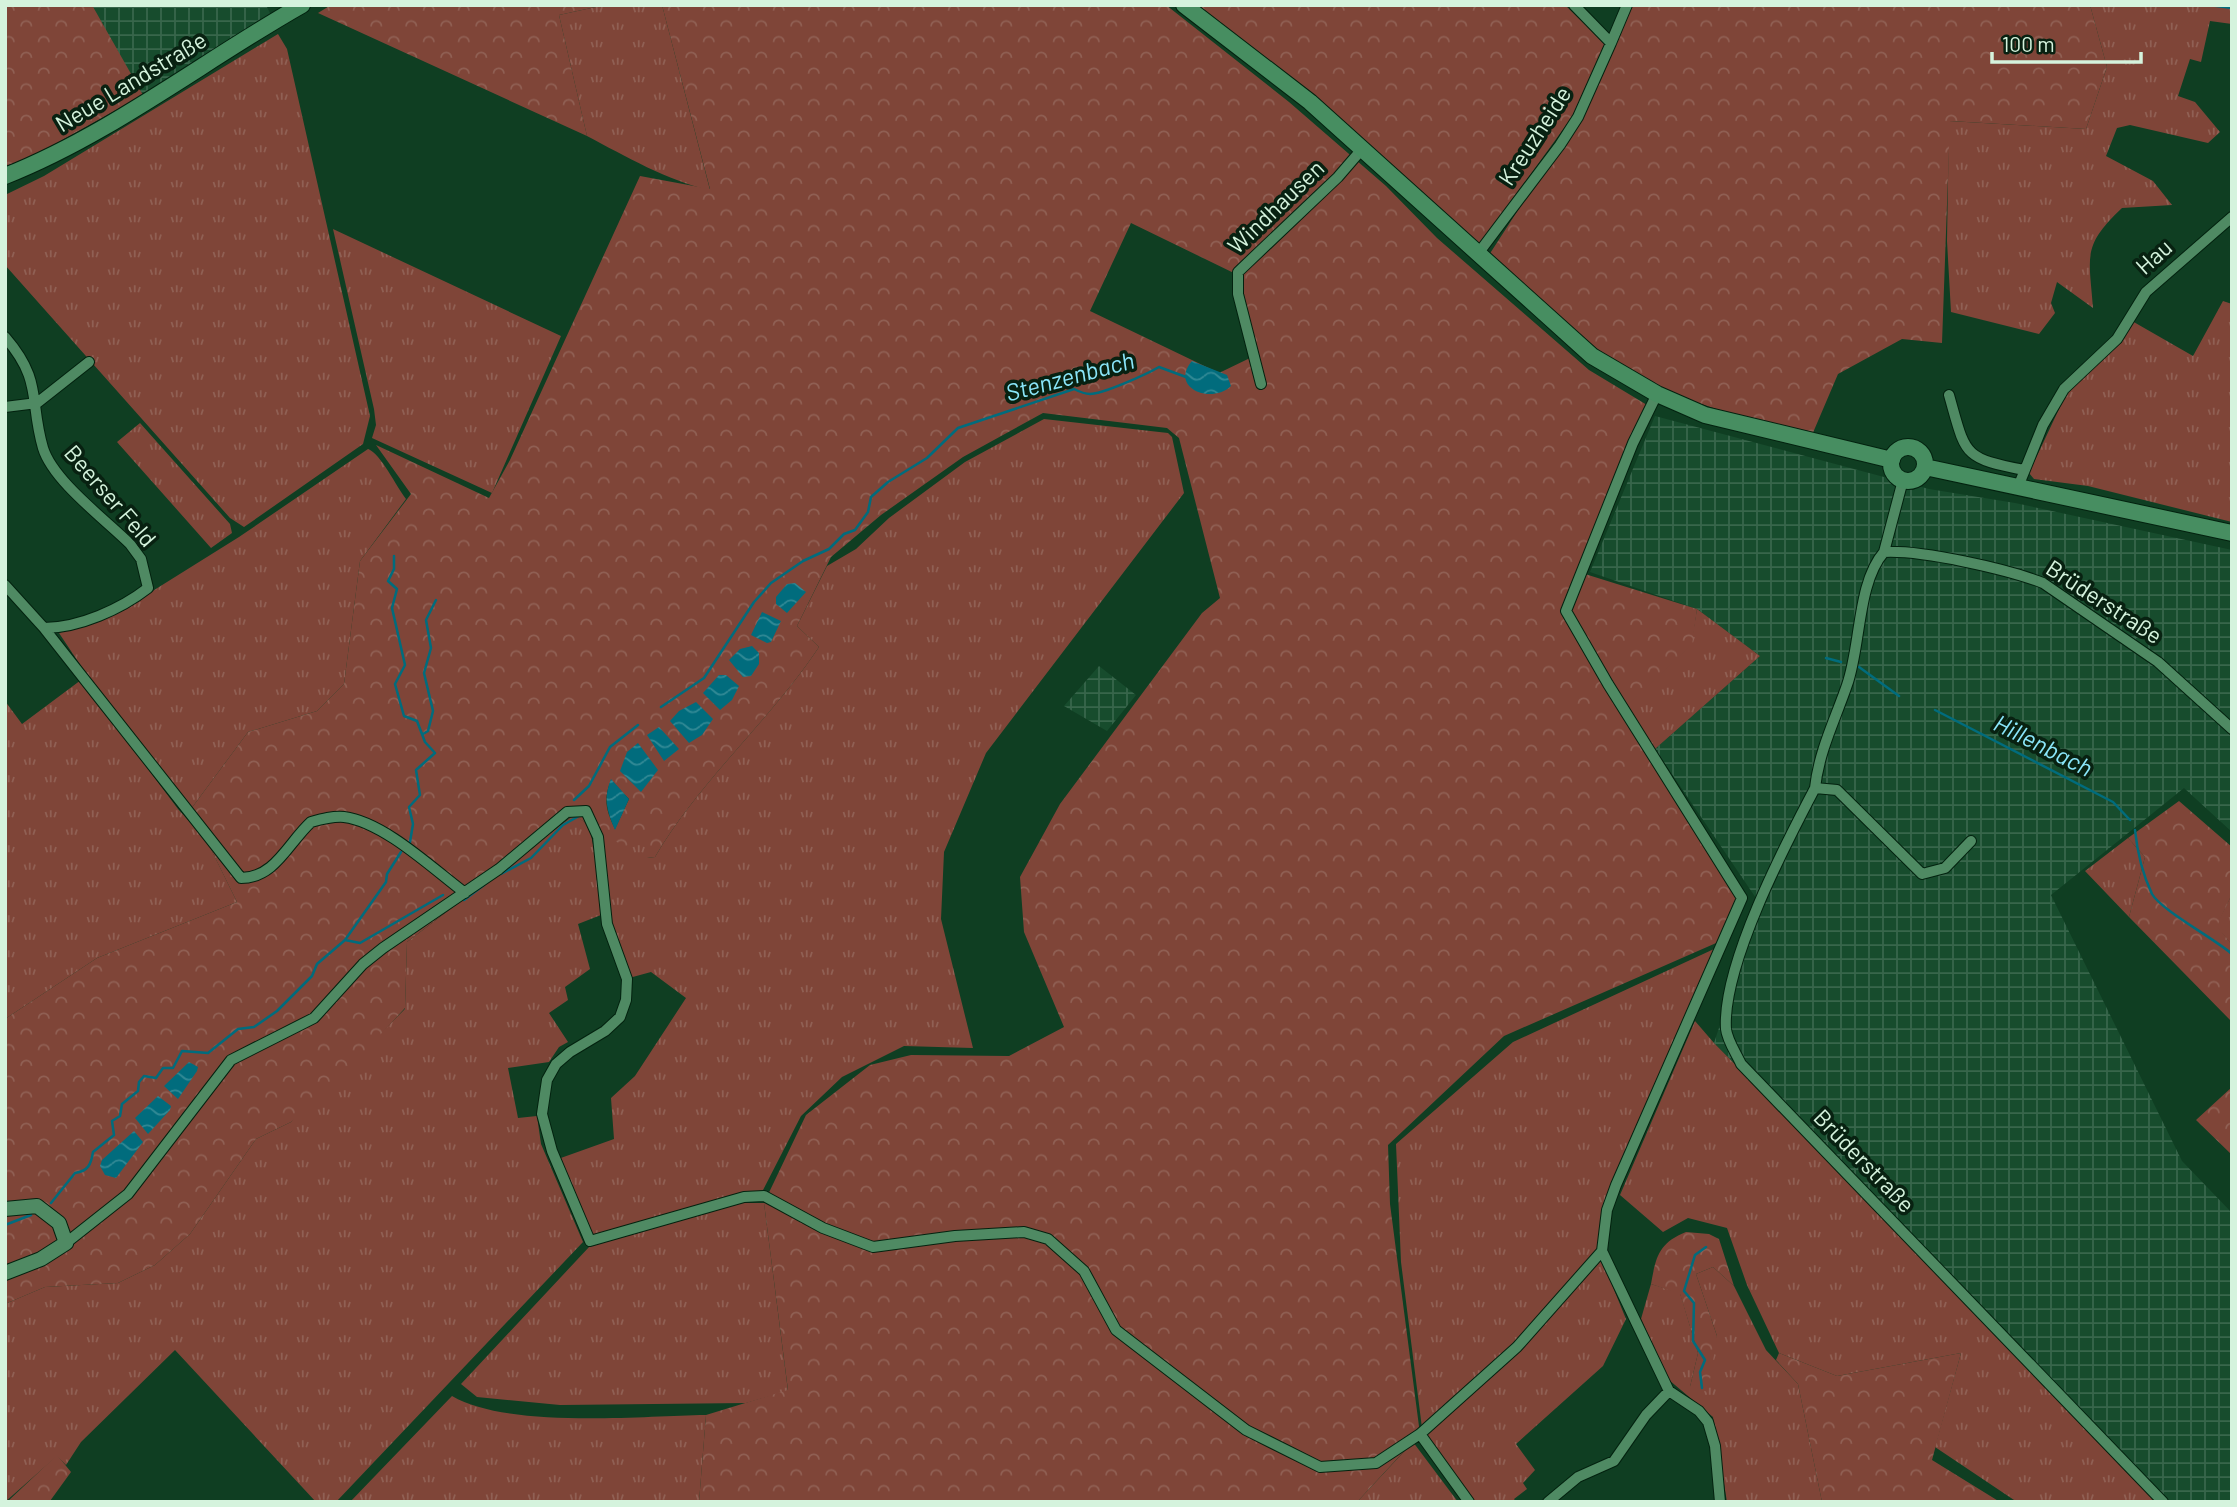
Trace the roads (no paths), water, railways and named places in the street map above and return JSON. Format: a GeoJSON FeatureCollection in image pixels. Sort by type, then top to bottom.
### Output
{"type":"FeatureCollection","features":[{"type":"Feature","properties":{"kind":"main road","name":"Neue Landstraße"},"geometry":{"type":"LineString","coordinates":[[5,176],[36,164],[114,120],[302,5]]}},
{"type":"Feature","properties":{"kind":"main road"},"geometry":{"type":"LineString","coordinates":[[1184,5],[1259,61],[1363,148],[1477,255],[1591,356],[1657,394],[1705,415],[1892,460]]}},
{"type":"Feature","properties":{"kind":"main road"},"geometry":{"type":"LineString","coordinates":[[1911,447],[1921,453],[1925,467],[1918,477],[1903,480],[1894,474],[1892,460],[1899,449],[1911,447]]}},
{"type":"Feature","properties":{"kind":"main road"},"geometry":{"type":"LineString","coordinates":[[1925,467],[2232,533]]}},
{"type":"Feature","properties":{"kind":"street"},"geometry":{"type":"LineString","coordinates":[[1574,5],[1611,43]]}},
{"type":"Feature","properties":{"kind":"street","name":"Kreuzheide"},"geometry":{"type":"LineString","coordinates":[[1477,255],[1578,117],[1627,5]]}},
{"type":"Feature","properties":{"kind":"street","name":"Windhausen"},"geometry":{"type":"LineString","coordinates":[[1261,384],[1238,294],[1238,272],[1338,177],[1363,148]]}},
{"type":"Feature","properties":{"kind":"street","name":"Hau"},"geometry":{"type":"LineString","coordinates":[[2018,486],[2043,425],[2064,389],[2117,339],[2146,292],[2232,217]]}},
{"type":"Feature","properties":{"kind":"street"},"geometry":{"type":"LineString","coordinates":[[5,337],[23,358],[37,403]]}},
{"type":"Feature","properties":{"kind":"street"},"geometry":{"type":"LineString","coordinates":[[5,407],[37,403],[89,362]]}},
{"type":"Feature","properties":{"kind":"street"},"geometry":{"type":"LineString","coordinates":[[1657,394],[1633,443],[1566,611],[1583,644],[1742,898],[1606,1210],[1602,1251],[1669,1391],[1699,1411],[1708,1422],[1715,1446],[1720,1502]]}},
{"type":"Feature","properties":{"kind":"street"},"geometry":{"type":"LineString","coordinates":[[1949,395],[1968,451],[1981,461],[2024,470]]}},
{"type":"Feature","properties":{"kind":"street","name":"Beerser Feld"},"geometry":{"type":"LineString","coordinates":[[37,403],[43,449],[53,467],[131,544],[141,559],[148,588],[103,613],[59,628],[44,628]]}},
{"type":"Feature","properties":{"kind":"street"},"geometry":{"type":"LineString","coordinates":[[1884,552],[1903,480]]}},
{"type":"Feature","properties":{"kind":"street","name":"Brüderstraße"},"geometry":{"type":"LineString","coordinates":[[2163,1502],[1741,1064],[1726,1031],[1729,990],[1771,878],[1815,788],[1817,764],[1848,684],[1869,582],[1875,562],[1884,552],[1905,551],[2024,576],[2043,583],[2158,662],[2232,729]]}},
{"type":"Feature","properties":{"kind":"street"},"geometry":{"type":"LineString","coordinates":[[5,585],[44,628],[226,863],[241,878],[254,878],[275,864],[311,821],[343,817],[362,821],[386,834],[465,893]]}},
{"type":"Feature","properties":{"kind":"street"},"geometry":{"type":"LineString","coordinates":[[1815,788],[1837,790],[1923,874],[1945,868],[1971,841]]}},
{"type":"Feature","properties":{"kind":"street"},"geometry":{"type":"LineString","coordinates":[[5,1273],[41,1259],[66,1243],[128,1194],[231,1060],[314,1018],[363,964],[465,893],[567,812],[586,811],[598,837],[607,925],[627,979],[626,1000],[620,1017],[605,1031],[570,1052],[547,1080],[542,1114],[552,1151],[590,1241],[744,1197],[764,1196],[823,1228],[873,1247],[955,1236],[1024,1232],[1048,1239],[1084,1272],[1116,1330],[1245,1430],[1320,1467],[1376,1463],[1420,1434],[1517,1347],[1602,1251]]}},
{"type":"Feature","properties":{"kind":"street"},"geometry":{"type":"LineString","coordinates":[[5,1209],[37,1206],[59,1223],[66,1243]]}},
{"type":"Feature","properties":{"kind":"street"},"geometry":{"type":"LineString","coordinates":[[1548,1502],[1578,1477],[1614,1461],[1646,1415],[1669,1391]]}},
{"type":"Feature","properties":{"kind":"street"},"geometry":{"type":"LineString","coordinates":[[1420,1434],[1469,1502]]}},
{"type":"Feature","properties":{"kind":"water"},"geometry":{"type":"Polygon","coordinates":[[[1192,361],[1227,375],[1231,386],[1213,394],[1195,391],[1186,379],[1186,371],[1192,361]]]}},
{"type":"Feature","properties":{"kind":"water"},"geometry":{"type":"Polygon","coordinates":[[[795,583],[806,592],[787,613],[776,604],[776,597],[787,584],[795,583]]]}},
{"type":"Feature","properties":{"kind":"water"},"geometry":{"type":"Polygon","coordinates":[[[762,612],[781,621],[771,642],[767,643],[751,635],[762,612]]]}},
{"type":"Feature","properties":{"kind":"water"},"geometry":{"type":"Polygon","coordinates":[[[752,646],[759,653],[759,664],[751,676],[743,677],[729,660],[740,649],[752,646]]]}},
{"type":"Feature","properties":{"kind":"water"},"geometry":{"type":"Polygon","coordinates":[[[719,675],[726,675],[739,686],[732,700],[720,710],[703,693],[719,675]]]}},
{"type":"Feature","properties":{"kind":"water"},"geometry":{"type":"Polygon","coordinates":[[[696,702],[713,719],[702,735],[689,743],[670,721],[679,711],[696,702]]]}},
{"type":"Feature","properties":{"kind":"water"},"geometry":{"type":"Polygon","coordinates":[[[659,727],[679,749],[664,761],[647,735],[659,727]]]}},
{"type":"Feature","properties":{"kind":"water"},"geometry":{"type":"Polygon","coordinates":[[[638,743],[658,770],[641,792],[620,771],[627,752],[638,743]]]}},
{"type":"Feature","properties":{"kind":"water"},"geometry":{"type":"Polygon","coordinates":[[[611,779],[629,799],[615,830],[607,805],[611,779]]]}},
{"type":"Feature","properties":{"kind":"water"},"geometry":{"type":"Polygon","coordinates":[[[189,1062],[198,1067],[197,1071],[178,1099],[164,1086],[189,1062]]]}},
{"type":"Feature","properties":{"kind":"water"},"geometry":{"type":"Polygon","coordinates":[[[158,1096],[171,1106],[170,1110],[148,1134],[135,1118],[158,1096]]]}},
{"type":"Feature","properties":{"kind":"water"},"geometry":{"type":"Polygon","coordinates":[[[134,1131],[143,1142],[116,1178],[105,1175],[100,1166],[102,1160],[134,1131]]]}},
{"type":"Feature","properties":{"kind":"waterway"},"geometry":{"type":"LineString","coordinates":[[2209,5],[2232,8]]}},
{"type":"Feature","properties":{"kind":"waterway","name":"Stenzenbach"},"geometry":{"type":"LineString","coordinates":[[661,707],[704,678],[754,602],[771,583],[803,561],[829,549],[844,534],[855,530],[868,512],[871,497],[888,482],[927,458],[958,428],[1074,389],[1090,394],[1105,391],[1159,367],[1186,377]]}},
{"type":"Feature","properties":{"kind":"waterway"},"geometry":{"type":"LineString","coordinates":[[394,556],[394,569],[388,581],[397,589],[392,608],[405,665],[395,684],[404,716],[417,721],[425,742],[435,753],[416,770],[420,795],[409,807],[413,824],[410,842]]}},
{"type":"Feature","properties":{"kind":"waterway"},"geometry":{"type":"LineString","coordinates":[[423,734],[428,731],[433,711],[424,673],[431,648],[426,620],[436,600]]}},
{"type":"Feature","properties":{"kind":"waterway","name":"Hillenbach"},"geometry":{"type":"LineString","coordinates":[[1826,658],[1841,662]]}},
{"type":"Feature","properties":{"kind":"waterway","name":"Hillenbach"},"geometry":{"type":"LineString","coordinates":[[1859,667],[1899,696]]}},
{"type":"Feature","properties":{"kind":"waterway","name":"Hillenbach"},"geometry":{"type":"LineString","coordinates":[[1935,710],[2113,802],[2130,820]]}},
{"type":"Feature","properties":{"kind":"waterway","name":"Stenzenbach"},"geometry":{"type":"LineString","coordinates":[[574,800],[589,786],[610,747],[638,725]]}},
{"type":"Feature","properties":{"kind":"waterway","name":"Stenzenbach"},"geometry":{"type":"LineString","coordinates":[[501,874],[531,858],[563,825],[579,816]]}},
{"type":"Feature","properties":{"kind":"waterway","name":"Hillenbach"},"geometry":{"type":"LineString","coordinates":[[2135,830],[2146,879],[2157,901],[2232,954]]}},
{"type":"Feature","properties":{"kind":"waterway"},"geometry":{"type":"LineString","coordinates":[[345,940],[386,882],[387,874],[401,852]]}},
{"type":"Feature","properties":{"kind":"waterway","name":"Stenzenbach"},"geometry":{"type":"LineString","coordinates":[[464,900],[484,885]]}},
{"type":"Feature","properties":{"kind":"waterway","name":"Stenzenbach"},"geometry":{"type":"LineString","coordinates":[[51,1203],[75,1173],[88,1167],[93,1152],[114,1135],[112,1121],[120,1116],[122,1104],[138,1091],[139,1082],[144,1076],[156,1078],[163,1068],[173,1068],[182,1051],[208,1053],[238,1029],[254,1027],[277,1011],[312,976],[317,964],[345,940],[360,943],[443,895]]}},
{"type":"Feature","properties":{"kind":"waterway","name":"Stenzenbach"},"geometry":{"type":"LineString","coordinates":[[5,1225],[31,1215]]}},
{"type":"Feature","properties":{"kind":"waterway"},"geometry":{"type":"LineString","coordinates":[[1702,1388],[1700,1372],[1705,1360],[1693,1341],[1694,1303],[1684,1291],[1695,1255],[1706,1247]]}}]}
